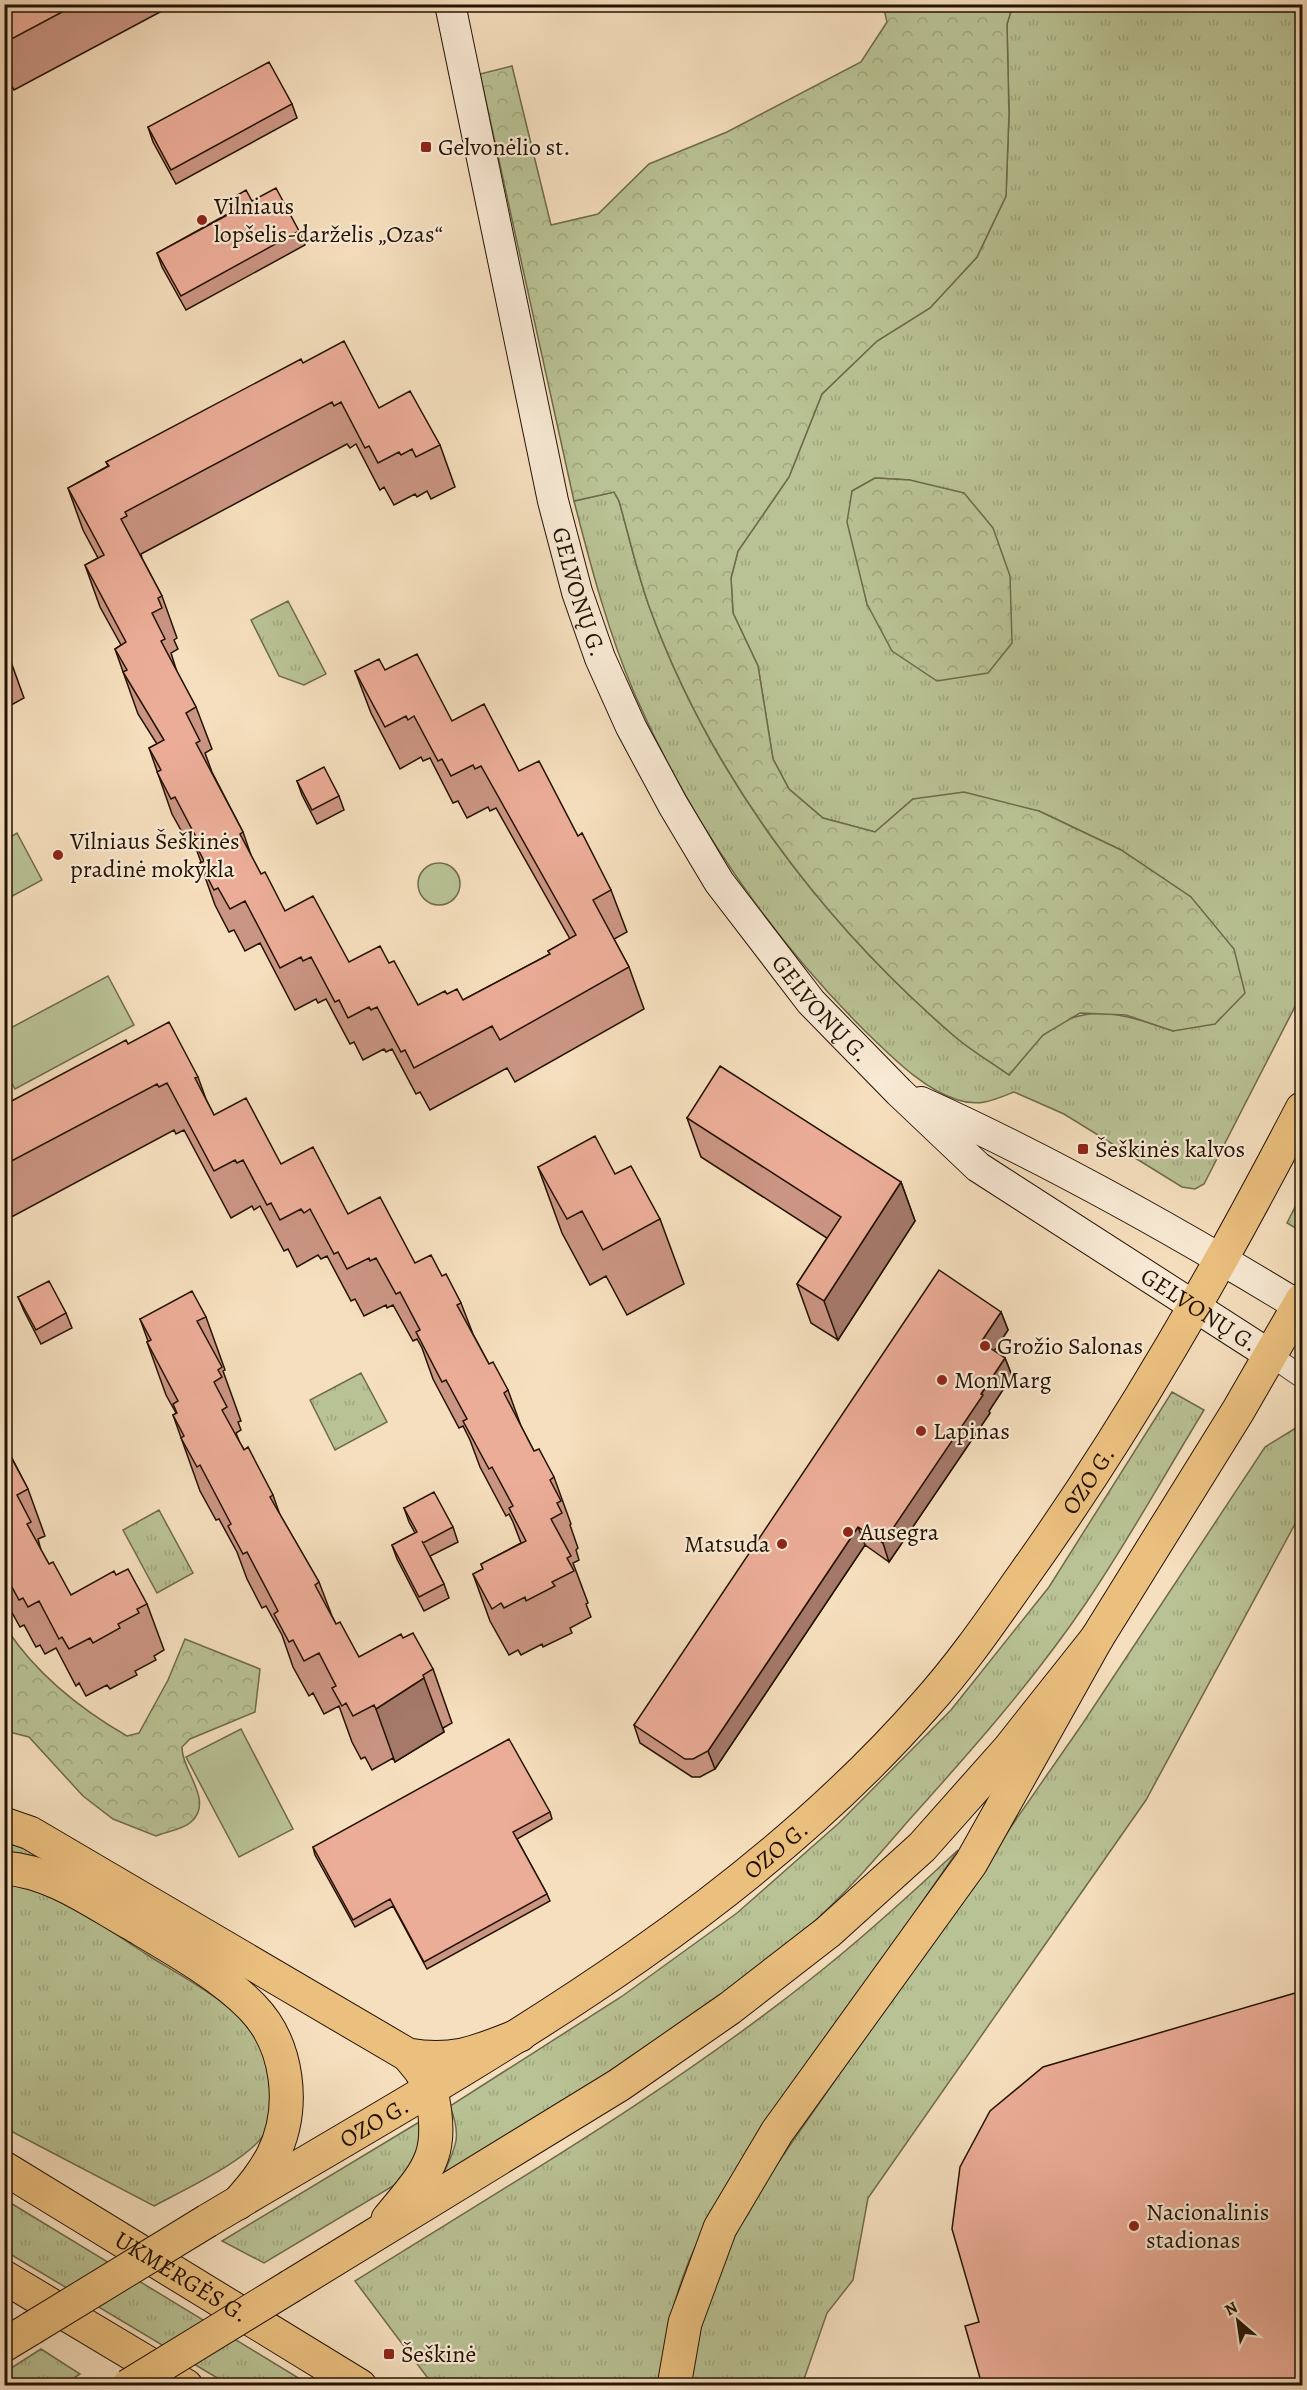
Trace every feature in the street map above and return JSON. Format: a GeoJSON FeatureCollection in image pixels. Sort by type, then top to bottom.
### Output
{"type":"FeatureCollection","features":[{"type":"Feature","properties":{"kind":"main road","name":"GELVONŲ G."},"geometry":{"type":"LineString","coordinates":[[450,4],[553,501],[577,592],[600,658],[636,737],[673,805],[720,882],[811,1002],[899,1092],[978,1167],[1270,1355]]}},
{"type":"Feature","properties":{"kind":"main road","name":"GELVONŲ G."},"geometry":{"type":"LineString","coordinates":[[899,1092],[1049,1164],[1301,1305]]}},
{"type":"Feature","properties":{"kind":"main road","name":"OZO G."},"geometry":{"type":"LineString","coordinates":[[4,2345],[520,2035],[626,1964],[723,1894],[823,1808],[926,1705],[968,1653],[1068,1512],[1195,1306],[1302,1109]]}},
{"type":"Feature","properties":{"kind":"main road"},"geometry":{"type":"LineString","coordinates":[[674,2385],[685,2323],[720,2228],[777,2132],[971,1863],[1097,1638],[1301,1305]]}},
{"type":"Feature","properties":{"kind":"main road"},"geometry":{"type":"LineString","coordinates":[[129,2385],[619,2085],[730,2008],[828,1932],[922,1847],[1009,1749],[1097,1638]]}},
{"type":"Feature","properties":{"kind":"main road"},"geometry":{"type":"LineString","coordinates":[[4,1824],[30,1833],[408,2055],[435,2060],[470,2054],[520,2035]]}},
{"type":"Feature","properties":{"kind":"main road"},"geometry":{"type":"LineString","coordinates":[[4,1868],[38,1875],[73,1890],[151,1935],[235,1992],[253,2008],[268,2028],[279,2049],[284,2073],[284,2116],[281,2135],[257,2181],[238,2203]]}},
{"type":"Feature","properties":{"kind":"main road"},"geometry":{"type":"LineString","coordinates":[[374,2236],[420,2180],[437,2149],[437,2119],[431,2090],[421,2071],[408,2055]]}},
{"type":"Feature","properties":{"kind":"main road","name":"UKMERGĖS G."},"geometry":{"type":"LineString","coordinates":[[4,2168],[360,2385]]}},
{"type":"Feature","properties":{"kind":"main road"},"geometry":{"type":"LineString","coordinates":[[4,2277],[186,2385]]}},
{"type":"Feature","properties":{"kind":"street"},"geometry":{"type":"LineString","coordinates":[[1270,1355],[1302,1377]]}},
{"type":"Feature","properties":{"kind":"green space"},"geometry":{"type":"Polygon","coordinates":[[[883,5],[1013,5],[1007,24],[1009,114],[1006,196],[977,257],[930,308],[877,341],[822,394],[789,477],[738,551],[731,578],[733,613],[758,666],[773,759],[789,789],[823,818],[875,832],[913,799],[964,792],[1039,811],[1121,850],[1191,897],[1234,949],[1245,993],[1215,1024],[1173,1031],[1126,1015],[1080,1013],[1043,1035],[1009,1075],[973,1051],[904,990],[858,943],[814,892],[774,840],[736,784],[703,727],[674,667],[649,606],[619,501],[614,492],[574,501],[480,74],[512,66],[551,225],[598,214],[649,164],[727,132],[861,62],[887,22],[883,5]]]}},
{"type":"Feature","properties":{"kind":"green space"},"geometry":{"type":"Polygon","coordinates":[[[1013,5],[1302,5],[1302,993],[1204,1184],[1195,1189],[1182,1187],[1064,1114],[1014,1092],[980,1103],[966,1102],[945,1095],[921,1081],[898,1062],[831,996],[765,917],[735,875],[707,832],[657,741],[616,647],[574,501],[614,492],[619,501],[649,606],[674,668],[703,727],[736,785],[814,893],[904,990],[953,1035],[1009,1075],[1042,1036],[1073,1017],[1089,1014],[1122,1016],[1173,1031],[1191,897],[1121,850],[1039,811],[913,799],[875,832],[823,818],[789,789],[773,759],[758,666],[733,613],[731,578],[738,551],[789,477],[822,394],[877,341],[930,308],[977,257],[1006,196],[1009,114],[1007,24],[1013,5]],[[875,478],[852,491],[859,563],[867,604],[910,480],[875,478]]]}},
{"type":"Feature","properties":{"kind":"green space"},"geometry":{"type":"Polygon","coordinates":[[[875,478],[910,480],[964,493],[993,528],[1010,576],[1012,643],[988,673],[937,681],[892,651],[867,604],[847,522],[852,491],[875,478]]]}},
{"type":"Feature","properties":{"kind":"green space"},"geometry":{"type":"Polygon","coordinates":[[[288,601],[326,674],[304,685],[279,676],[251,620],[288,601]]]}},
{"type":"Feature","properties":{"kind":"green space"},"geometry":{"type":"Polygon","coordinates":[[[17,833],[42,880],[5,900],[5,840],[17,833]]]}},
{"type":"Feature","properties":{"kind":"green space"},"geometry":{"type":"Polygon","coordinates":[[[439,863],[454,869],[460,884],[454,899],[439,905],[424,899],[418,884],[424,869],[439,863]]]}},
{"type":"Feature","properties":{"kind":"green space"},"geometry":{"type":"Polygon","coordinates":[[[108,976],[134,1025],[15,1089],[5,1071],[5,1031],[108,976]]]}},
{"type":"Feature","properties":{"kind":"green space"},"geometry":{"type":"Polygon","coordinates":[[[1302,1193],[1302,1232],[1287,1223],[1302,1193]]]}},
{"type":"Feature","properties":{"kind":"green space"},"geometry":{"type":"Polygon","coordinates":[[[361,1373],[387,1422],[335,1450],[310,1400],[361,1373]]]}},
{"type":"Feature","properties":{"kind":"green space"},"geometry":{"type":"Polygon","coordinates":[[[1172,1392],[1204,1410],[1102,1580],[1066,1632],[979,1741],[860,1876],[807,1928],[722,1997],[584,2089],[443,2175],[456,2141],[456,2126],[450,2106],[621,1997],[737,1913],[839,1823],[951,1710],[1049,1587],[1172,1392]]]}},
{"type":"Feature","properties":{"kind":"green space"},"geometry":{"type":"Polygon","coordinates":[[[1302,1426],[1302,1511],[1146,1800],[868,2198],[853,2280],[827,2313],[802,2385],[687,2386],[703,2303],[752,2200],[1083,1723],[1265,1447],[1302,1426]]]}},
{"type":"Feature","properties":{"kind":"green space"},"geometry":{"type":"Polygon","coordinates":[[[159,1510],[193,1573],[157,1593],[123,1530],[159,1510]]]}},
{"type":"Feature","properties":{"kind":"green space"},"geometry":{"type":"Polygon","coordinates":[[[8,1631],[32,1662],[62,1690],[77,1703],[127,1736],[139,1733],[168,1680],[185,1639],[260,1669],[255,1712],[190,1739],[182,1747],[200,1805],[191,1822],[156,1836],[113,1819],[83,1796],[29,1737],[5,1731],[4,1632],[8,1631]]]}},
{"type":"Feature","properties":{"kind":"green space"},"geometry":{"type":"Polygon","coordinates":[[[241,1729],[293,1829],[239,1857],[186,1757],[241,1729]]]}},
{"type":"Feature","properties":{"kind":"green space"},"geometry":{"type":"Polygon","coordinates":[[[4,1837],[83,1874],[5,1856],[4,1837]]]}},
{"type":"Feature","properties":{"kind":"green space"},"geometry":{"type":"Polygon","coordinates":[[[958,1850],[733,2176],[718,2202],[683,2276],[669,2327],[659,2385],[433,2385],[355,2281],[588,2136],[758,2020],[831,1963],[958,1850]]]}},
{"type":"Feature","properties":{"kind":"green space"},"geometry":{"type":"Polygon","coordinates":[[[4,1884],[40,1893],[83,1914],[209,1993],[238,2016],[260,2043],[272,2075],[274,2098],[270,2121],[259,2141],[216,2173],[154,2206],[5,2128],[4,1884]]]}},
{"type":"Feature","properties":{"kind":"green space"},"geometry":{"type":"Polygon","coordinates":[[[421,2121],[425,2133],[403,2180],[264,2263],[222,2241],[421,2121]]]}},
{"type":"Feature","properties":{"kind":"green space"},"geometry":{"type":"Polygon","coordinates":[[[4,2199],[310,2385],[229,2385],[5,2251],[4,2199]]]}},
{"type":"Feature","properties":{"kind":"green space"},"geometry":{"type":"Polygon","coordinates":[[[41,2349],[80,2374],[63,2385],[5,2385],[5,2372],[41,2349]]]}},
{"type":"Feature","properties":{"kind":"building"},"geometry":{"type":"Polygon","coordinates":[[[4,4],[77,4],[4,43],[4,4]]]}},
{"type":"Feature","properties":{"kind":"building"},"geometry":{"type":"Polygon","coordinates":[[[269,62],[292,104],[171,170],[148,127],[269,62]]]}},
{"type":"Feature","properties":{"kind":"building"},"geometry":{"type":"Polygon","coordinates":[[[276,188],[299,231],[181,296],[157,253],[235,211],[229,200],[246,190],[252,201],[276,188]]]}},
{"type":"Feature","properties":{"kind":"building"},"geometry":{"type":"Polygon","coordinates":[[[344,341],[379,408],[410,391],[440,445],[416,457],[412,449],[401,455],[399,452],[378,463],[369,446],[365,448],[341,402],[334,406],[332,402],[125,512],[127,516],[121,519],[162,596],[158,598],[162,608],[152,613],[165,639],[161,641],[196,707],[186,713],[200,741],[196,743],[243,832],[240,834],[261,874],[265,872],[285,911],[313,896],[349,962],[380,946],[389,963],[394,961],[418,1005],[445,991],[447,994],[457,989],[463,1000],[550,954],[548,951],[576,935],[481,766],[475,769],[473,765],[451,776],[442,759],[438,761],[414,716],[408,720],[406,716],[385,727],[355,671],[379,659],[385,670],[417,654],[452,721],[484,704],[519,771],[539,761],[578,836],[582,833],[611,890],[593,900],[629,967],[500,1040],[492,1026],[414,1068],[405,1050],[401,1052],[377,1007],[371,1010],[369,1007],[348,1018],[339,1000],[335,1002],[311,957],[303,961],[301,957],[280,968],[245,901],[230,909],[218,888],[214,890],[200,863],[204,861],[193,839],[196,837],[175,797],[171,799],[157,772],[161,770],[149,748],[164,740],[123,672],[127,670],[115,649],[126,642],[85,565],[104,555],[68,488],[109,466],[106,462],[301,359],[303,363],[344,341]]]}},
{"type":"Feature","properties":{"kind":"building"},"geometry":{"type":"Polygon","coordinates":[[[4,649],[10,659],[4,662],[4,649]]]}},
{"type":"Feature","properties":{"kind":"building"},"geometry":{"type":"Polygon","coordinates":[[[324,767],[339,796],[312,810],[297,781],[324,767]]]}},
{"type":"Feature","properties":{"kind":"building"},"geometry":{"type":"Polygon","coordinates":[[[169,1022],[198,1077],[195,1078],[214,1115],[246,1098],[281,1164],[313,1147],[348,1214],[380,1197],[415,1263],[431,1255],[442,1276],[446,1274],[461,1303],[457,1305],[489,1364],[493,1362],[508,1390],[504,1393],[534,1451],[539,1449],[554,1477],[550,1480],[561,1501],[557,1503],[562,1513],[551,1519],[571,1556],[567,1558],[574,1571],[552,1582],[555,1586],[526,1601],[525,1597],[504,1608],[501,1603],[492,1609],[473,1574],[483,1569],[481,1564],[526,1541],[509,1508],[513,1506],[492,1467],[489,1469],[463,1421],[467,1419],[446,1380],[442,1382],[416,1332],[420,1330],[400,1292],[396,1294],[376,1258],[370,1261],[369,1258],[347,1269],[338,1252],[334,1254],[310,1209],[304,1213],[301,1209],[280,1220],[271,1203],[267,1205],[243,1160],[237,1163],[235,1160],[214,1171],[167,1083],[159,1087],[157,1084],[4,1165],[4,1105],[126,1040],[128,1044],[169,1022]]]}},
{"type":"Feature","properties":{"kind":"building"},"geometry":{"type":"Polygon","coordinates":[[[720,1066],[901,1182],[824,1301],[797,1284],[841,1217],[687,1118],[720,1066]]]}},
{"type":"Feature","properties":{"kind":"building"},"geometry":{"type":"Polygon","coordinates":[[[595,1136],[615,1174],[631,1166],[660,1219],[603,1250],[582,1211],[567,1219],[538,1167],[595,1136]]]}},
{"type":"Feature","properties":{"kind":"building"},"geometry":{"type":"Polygon","coordinates":[[[939,1270],[1001,1312],[981,1342],[1005,1358],[981,1394],[983,1395],[883,1543],[858,1527],[708,1751],[693,1759],[685,1759],[634,1725],[939,1270]]]}},
{"type":"Feature","properties":{"kind":"building"},"geometry":{"type":"Polygon","coordinates":[[[49,1281],[66,1313],[36,1330],[18,1297],[49,1281]]]}},
{"type":"Feature","properties":{"kind":"building"},"geometry":{"type":"Polygon","coordinates":[[[192,1291],[206,1317],[197,1321],[222,1367],[218,1370],[222,1377],[214,1382],[227,1407],[222,1410],[244,1450],[248,1447],[273,1495],[270,1497],[319,1582],[315,1585],[336,1624],[340,1622],[359,1657],[401,1634],[403,1638],[413,1633],[433,1669],[423,1675],[424,1678],[376,1709],[374,1705],[353,1716],[346,1703],[342,1706],[332,1688],[336,1686],[319,1653],[304,1661],[293,1640],[289,1642],[274,1614],[278,1611],[247,1552],[243,1554],[228,1526],[231,1524],[200,1465],[197,1467],[181,1438],[184,1436],[173,1415],[177,1413],[173,1404],[178,1401],[147,1342],[151,1340],[140,1319],[192,1291]]]}},
{"type":"Feature","properties":{"kind":"building"},"geometry":{"type":"Polygon","coordinates":[[[4,1444],[28,1489],[17,1495],[31,1522],[27,1524],[49,1564],[53,1562],[71,1595],[114,1571],[116,1575],[128,1569],[147,1604],[137,1609],[139,1613],[118,1624],[120,1628],[93,1643],[90,1638],[69,1649],[62,1637],[59,1639],[39,1601],[28,1607],[23,1598],[19,1600],[7,1578],[4,1579],[4,1444]]]}},
{"type":"Feature","properties":{"kind":"building"},"geometry":{"type":"Polygon","coordinates":[[[434,1492],[453,1527],[423,1543],[444,1584],[419,1597],[392,1545],[417,1532],[404,1508],[434,1492]]]}},
{"type":"Feature","properties":{"kind":"building"},"geometry":{"type":"Polygon","coordinates":[[[509,1739],[550,1812],[513,1832],[547,1894],[424,1962],[390,1899],[353,1920],[313,1847],[509,1739]]]}},
{"type":"Feature","properties":{"kind":"building","name":"Nacionalinis stadionas"},"geometry":{"type":"Polygon","coordinates":[[[1302,1991],[1302,2385],[982,2385],[965,2326],[979,2322],[952,2229],[960,2167],[990,2111],[1043,2067],[1302,1991]]]}},
{"type":"Feature","properties":{"kind":"place","name":"Gelvonėlio st."},"geometry":{"type":"Point","coordinates":[426,147]}},
{"type":"Feature","properties":{"kind":"place","name":"Vilniaus lopšelis-darželis „Ozas“"},"geometry":{"type":"Point","coordinates":[202,220]}},
{"type":"Feature","properties":{"kind":"place","name":"Vilniaus Šeškinės pradinė mokykla"},"geometry":{"type":"Point","coordinates":[58,855]}},
{"type":"Feature","properties":{"kind":"place","name":"Šeškinės kalvos"},"geometry":{"type":"Point","coordinates":[1083,1149]}},
{"type":"Feature","properties":{"kind":"place","name":"Grožio Salonas"},"geometry":{"type":"Point","coordinates":[985,1346]}},
{"type":"Feature","properties":{"kind":"place","name":"MonMarg"},"geometry":{"type":"Point","coordinates":[942,1380]}},
{"type":"Feature","properties":{"kind":"place","name":"Lapinas"},"geometry":{"type":"Point","coordinates":[921,1431]}},
{"type":"Feature","properties":{"kind":"place","name":"Ausegra"},"geometry":{"type":"Point","coordinates":[848,1532]}},
{"type":"Feature","properties":{"kind":"place","name":"Matsuda"},"geometry":{"type":"Point","coordinates":[782,1544]}},
{"type":"Feature","properties":{"kind":"place","name":"Nacionalinis stadionas"},"geometry":{"type":"Point","coordinates":[1134,2226]}},
{"type":"Feature","properties":{"kind":"place","name":"Šeškinė"},"geometry":{"type":"Point","coordinates":[389,2354]}}]}
